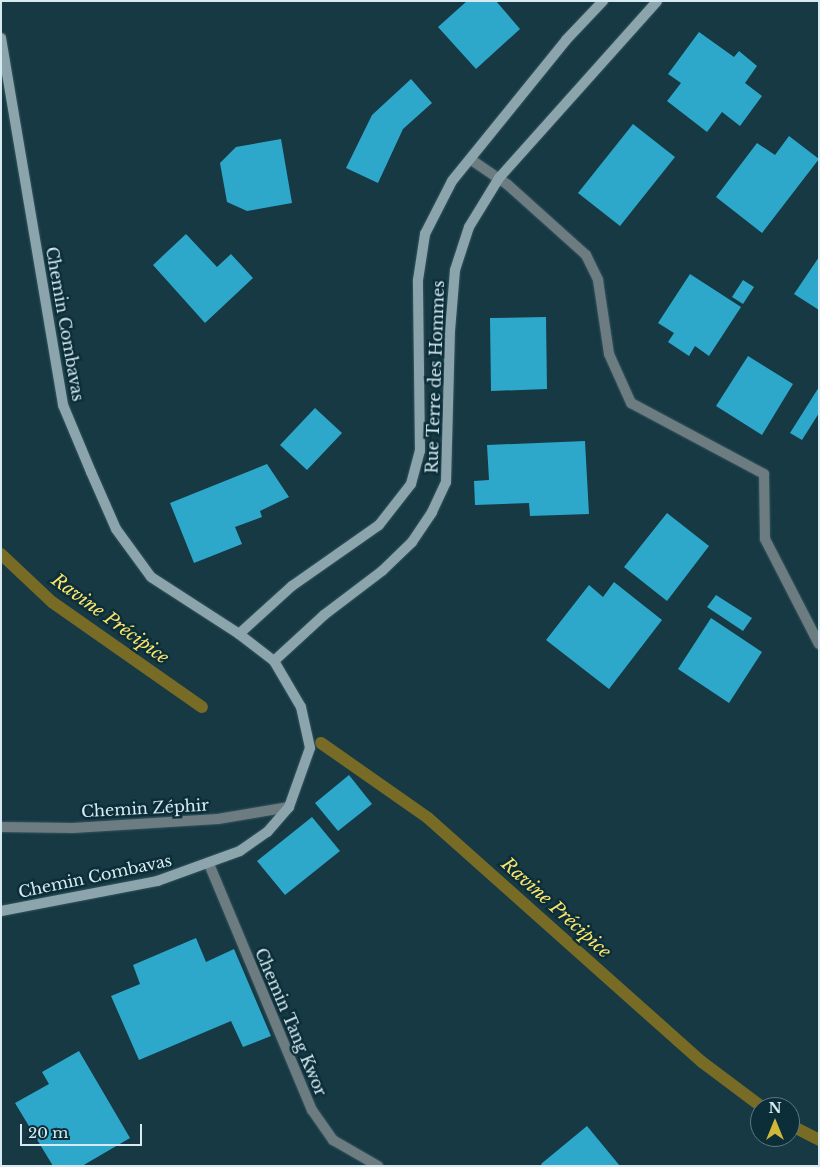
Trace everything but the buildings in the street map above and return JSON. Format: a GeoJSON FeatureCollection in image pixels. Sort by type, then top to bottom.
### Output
{"type":"FeatureCollection","features":[{"type":"Feature","properties":{"kind":"street","name":"Rue Terre des Hommes"},"geometry":{"type":"LineString","coordinates":[[240,634],[292,586],[379,525],[411,484],[420,451],[418,280],[425,234],[452,181],[566,40],[603,1]]}},
{"type":"Feature","properties":{"kind":"street","name":"Rue Terre des Hommes"},"geometry":{"type":"LineString","coordinates":[[274,661],[324,615],[382,571],[412,542],[432,512],[446,482],[450,331],[455,270],[469,227],[499,178],[657,1]]}},
{"type":"Feature","properties":{"kind":"street","name":"Chemin Combavas"},"geometry":{"type":"LineString","coordinates":[[1,38],[63,405],[116,529],[151,577],[240,634],[274,661],[301,707],[310,748],[289,807],[267,832],[240,851],[157,882],[1,911]]}},
{"type":"Feature","properties":{"kind":"street"},"geometry":{"type":"LineString","coordinates":[[470,159],[499,178],[586,255],[598,280],[608,354],[631,403],[764,474],[765,539],[819,644]]}},
{"type":"Feature","properties":{"kind":"street","name":"Chemin Zéphir"},"geometry":{"type":"LineString","coordinates":[[1,827],[73,828],[218,819],[289,807]]}},
{"type":"Feature","properties":{"kind":"street","name":"Chemin Tang Kwor"},"geometry":{"type":"LineString","coordinates":[[209,864],[312,1110],[333,1140],[378,1166]]}},
{"type":"Feature","properties":{"kind":"waterway","name":"Ravine Précipice"},"geometry":{"type":"LineString","coordinates":[[1,554],[52,602],[202,707]]}},
{"type":"Feature","properties":{"kind":"waterway","name":"Ravine Précipice"},"geometry":{"type":"LineString","coordinates":[[321,743],[428,818],[702,1062],[750,1098]]}},
{"type":"Feature","properties":{"kind":"waterway","name":"Ravine Précipice"},"geometry":{"type":"LineString","coordinates":[[800,1130],[819,1140]]}}]}
